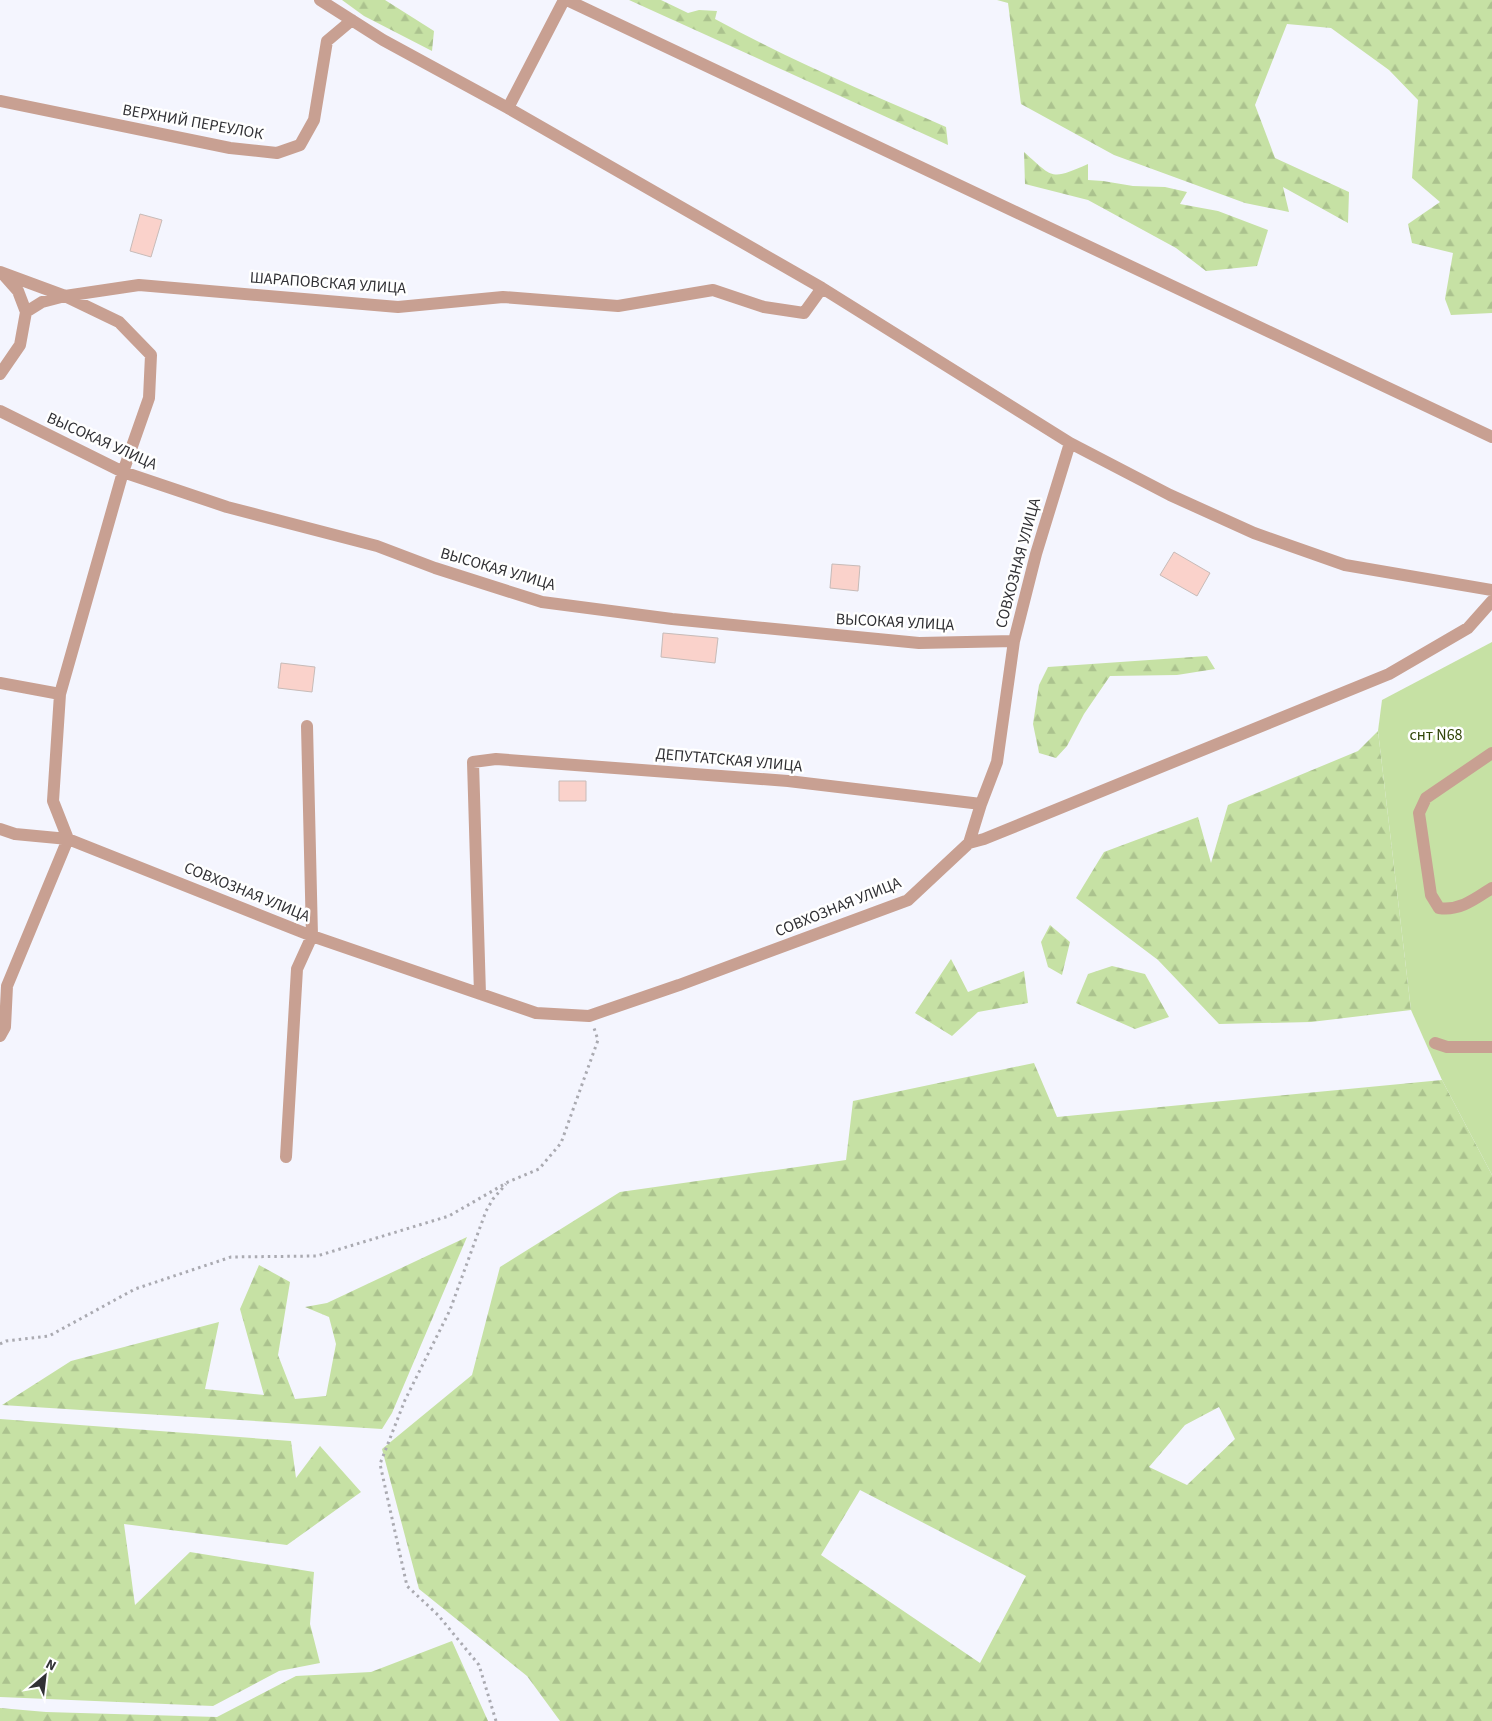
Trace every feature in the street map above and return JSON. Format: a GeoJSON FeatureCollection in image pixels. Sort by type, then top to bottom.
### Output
{"type":"FeatureCollection","features":[{"type":"Feature","properties":{"kind":"street"},"geometry":{"type":"LineString","coordinates":[[320,0],[383,40],[508,108],[822,288],[1070,444],[1170,495],[1254,534],[1345,565],[1492,590]]}},
{"type":"Feature","properties":{"kind":"street"},"geometry":{"type":"LineString","coordinates":[[508,108],[566,0],[1492,438]]}},
{"type":"Feature","properties":{"kind":"street","name":"ВЕРХНИЙ ПЕРЕУЛОК"},"geometry":{"type":"LineString","coordinates":[[0,101],[230,148],[277,153],[300,145],[314,120],[327,41],[352,20]]}},
{"type":"Feature","properties":{"kind":"street"},"geometry":{"type":"LineString","coordinates":[[0,374],[20,345],[26,312],[18,291],[1,272]]}},
{"type":"Feature","properties":{"kind":"street","name":"ШАРАПОВСКАЯ УЛИЦА"},"geometry":{"type":"LineString","coordinates":[[1,272],[65,296],[139,285],[398,307],[503,298],[618,306],[713,290],[764,306],[804,313],[822,288]]}},
{"type":"Feature","properties":{"kind":"street"},"geometry":{"type":"LineString","coordinates":[[0,1036],[5,1027],[7,986],[68,839],[53,801],[60,694],[123,472],[149,398],[151,355],[119,322],[65,296],[42,302],[26,312]]}},
{"type":"Feature","properties":{"kind":"street","name":"ВЫСОКАЯ УЛИЦА"},"geometry":{"type":"LineString","coordinates":[[0,411],[123,472],[227,507],[378,546],[435,568],[542,602],[672,619],[919,643],[1014,642]]}},
{"type":"Feature","properties":{"kind":"street","name":"СОВХОЗНАЯ УЛИЦА"},"geometry":{"type":"LineString","coordinates":[[0,829],[15,834],[68,839],[312,936],[536,1013],[589,1016],[679,985],[908,900],[969,843],[997,762],[1014,642],[1036,554],[1070,444]]}},
{"type":"Feature","properties":{"kind":"street"},"geometry":{"type":"LineString","coordinates":[[969,843],[984,839],[1388,674],[1468,628],[1492,600]]}},
{"type":"Feature","properties":{"kind":"street"},"geometry":{"type":"LineString","coordinates":[[0,683],[60,694]]}},
{"type":"Feature","properties":{"kind":"street"},"geometry":{"type":"LineString","coordinates":[[286,1157],[297,969],[312,936],[307,726]]}},
{"type":"Feature","properties":{"kind":"street"},"geometry":{"type":"LineString","coordinates":[[1492,753],[1426,798],[1419,813],[1431,895],[1439,908],[1450,910],[1461,907],[1492,888]]}},
{"type":"Feature","properties":{"kind":"street","name":"ДЕПУТАТСКАЯ УЛИЦА"},"geometry":{"type":"LineString","coordinates":[[480,994],[473,762],[496,758],[788,781],[981,804]]}},
{"type":"Feature","properties":{"kind":"street"},"geometry":{"type":"LineString","coordinates":[[1435,1043],[1448,1047],[1492,1047]]}},
{"type":"Feature","properties":{"kind":"path"},"geometry":{"type":"LineString","coordinates":[[0,1344],[6,1341],[49,1336],[135,1289],[231,1257],[317,1256],[449,1216],[508,1182],[539,1169],[561,1143],[598,1040],[589,1016]]}},
{"type":"Feature","properties":{"kind":"path"},"geometry":{"type":"LineString","coordinates":[[496,1721],[479,1665],[438,1615],[407,1586],[380,1464],[405,1400],[450,1310],[486,1211],[492,1200],[508,1182]]}},
{"type":"Feature","properties":{"kind":"green space"},"geometry":{"type":"Polygon","coordinates":[[[342,0],[385,0],[434,31],[432,51],[364,16],[342,0]]]}},
{"type":"Feature","properties":{"kind":"green space"},"geometry":{"type":"Polygon","coordinates":[[[629,0],[661,0],[688,13],[699,10],[717,11],[715,19],[743,34],[829,76],[946,127],[948,145],[629,0]]]}},
{"type":"Feature","properties":{"kind":"green space"},"geometry":{"type":"Polygon","coordinates":[[[997,0],[1492,0],[1492,313],[1451,315],[1445,299],[1453,253],[1412,243],[1408,224],[1440,202],[1412,178],[1418,100],[1389,70],[1331,28],[1287,24],[1255,105],[1275,158],[1349,192],[1348,223],[1283,187],[1289,212],[1245,203],[1114,155],[1021,104],[1008,3],[997,0]]]}},
{"type":"Feature","properties":{"kind":"green space"},"geometry":{"type":"Polygon","coordinates":[[[1024,152],[1041,168],[1053,174],[1067,173],[1088,164],[1088,180],[1133,186],[1165,187],[1187,192],[1180,204],[1218,211],[1268,230],[1257,266],[1206,271],[1176,248],[1088,200],[1025,184],[1024,152]]]}},
{"type":"Feature","properties":{"kind":"green space","name":"снт N68"},"geometry":{"type":"Polygon","coordinates":[[[1492,642],[1492,1175],[1442,1080],[1411,1010],[1378,731],[1382,700],[1492,642]]]}},
{"type":"Feature","properties":{"kind":"green space"},"geometry":{"type":"Polygon","coordinates":[[[1207,656],[1215,669],[1177,675],[1110,676],[1084,714],[1067,746],[1056,758],[1039,753],[1033,724],[1039,685],[1048,667],[1207,656]]]}},
{"type":"Feature","properties":{"kind":"green space"},"geometry":{"type":"Polygon","coordinates":[[[1378,731],[1411,1010],[1311,1022],[1219,1024],[1158,960],[1076,898],[1104,852],[1198,817],[1211,863],[1228,805],[1358,751],[1378,731]]]}},
{"type":"Feature","properties":{"kind":"green space"},"geometry":{"type":"Polygon","coordinates":[[[1050,925],[1070,942],[1062,975],[1048,967],[1041,942],[1050,925]]]}},
{"type":"Feature","properties":{"kind":"green space"},"geometry":{"type":"Polygon","coordinates":[[[951,959],[968,992],[1024,971],[1028,1003],[978,1012],[952,1036],[915,1013],[951,959]]]}},
{"type":"Feature","properties":{"kind":"green space"},"geometry":{"type":"Polygon","coordinates":[[[1112,966],[1145,974],[1169,1017],[1135,1029],[1076,1003],[1088,974],[1112,966]]]}},
{"type":"Feature","properties":{"kind":"green space"},"geometry":{"type":"Polygon","coordinates":[[[1034,1063],[1057,1117],[1442,1080],[1492,1175],[1492,1721],[560,1721],[527,1676],[419,1589],[382,1449],[472,1375],[500,1267],[620,1192],[846,1160],[853,1101],[1034,1063]],[[1219,1407],[1185,1425],[1149,1467],[1187,1485],[1235,1439],[1219,1407]],[[860,1490],[821,1555],[980,1663],[1026,1576],[860,1490]]]}},
{"type":"Feature","properties":{"kind":"green space"},"geometry":{"type":"Polygon","coordinates":[[[467,1237],[392,1413],[382,1429],[2,1405],[71,1361],[219,1322],[205,1389],[264,1395],[240,1309],[259,1265],[290,1282],[278,1355],[295,1399],[326,1396],[336,1344],[329,1317],[305,1307],[327,1303],[467,1237]]]}},
{"type":"Feature","properties":{"kind":"green space"},"geometry":{"type":"Polygon","coordinates":[[[0,1419],[291,1441],[296,1478],[320,1446],[361,1492],[287,1545],[124,1524],[135,1605],[190,1552],[314,1572],[310,1624],[320,1663],[279,1671],[213,1706],[0,1697],[0,1419]]]}},
{"type":"Feature","properties":{"kind":"green space"},"geometry":{"type":"Polygon","coordinates":[[[452,1641],[488,1721],[0,1721],[0,1708],[46,1712],[217,1717],[296,1676],[371,1672],[452,1641]]]}},
{"type":"Feature","properties":{"kind":"building"},"geometry":{"type":"Polygon","coordinates":[[[140,214],[162,220],[151,257],[130,251],[140,214]]]}},
{"type":"Feature","properties":{"kind":"building"},"geometry":{"type":"Polygon","coordinates":[[[1174,552],[1210,573],[1197,596],[1160,575],[1174,552]]]}},
{"type":"Feature","properties":{"kind":"building"},"geometry":{"type":"Polygon","coordinates":[[[832,564],[860,566],[858,591],[830,588],[832,564]]]}},
{"type":"Feature","properties":{"kind":"building"},"geometry":{"type":"Polygon","coordinates":[[[663,633],[718,638],[715,663],[661,657],[663,633]]]}},
{"type":"Feature","properties":{"kind":"building"},"geometry":{"type":"Polygon","coordinates":[[[281,663],[315,667],[312,692],[278,688],[281,663]]]}},
{"type":"Feature","properties":{"kind":"building"},"geometry":{"type":"Polygon","coordinates":[[[559,781],[586,781],[586,801],[559,801],[559,781]]]}}]}
